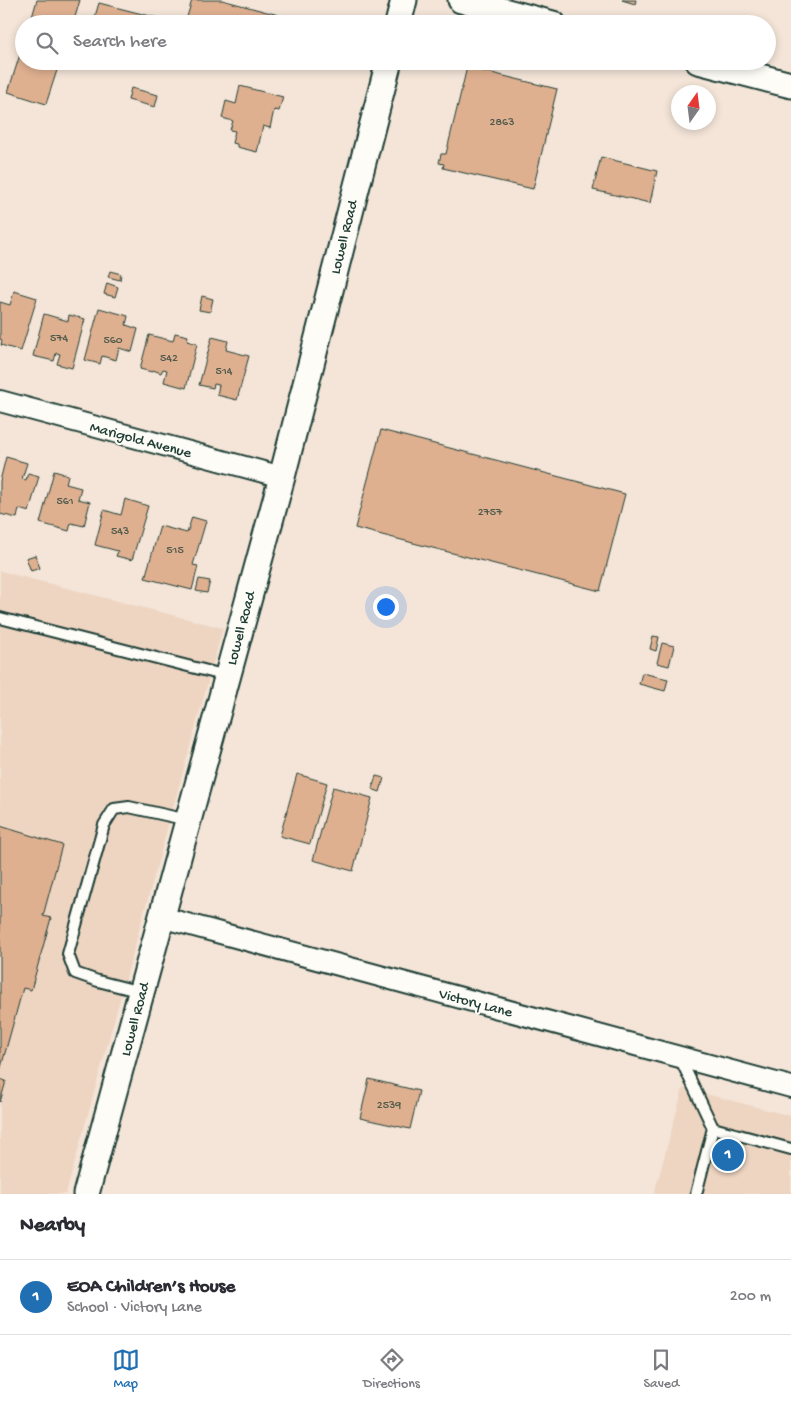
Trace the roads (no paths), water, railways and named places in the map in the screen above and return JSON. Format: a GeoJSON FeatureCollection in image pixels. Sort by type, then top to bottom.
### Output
{"type":"FeatureCollection","features":[{"type":"Feature","properties":{"kind":"street"},"geometry":{"type":"LineString","coordinates":[[400,15],[404,0]]}},
{"type":"Feature","properties":{"kind":"street"},"geometry":{"type":"LineString","coordinates":[[461,0],[518,15]]}},
{"type":"Feature","properties":{"kind":"street","name":"Lowell Road"},"geometry":{"type":"LineString","coordinates":[[86,1194],[282,477],[387,70]]}},
{"type":"Feature","properties":{"kind":"street"},"geometry":{"type":"LineString","coordinates":[[733,70],[791,85]]}},
{"type":"Feature","properties":{"kind":"street","name":"Marigold Avenue"},"geometry":{"type":"LineString","coordinates":[[0,401],[282,477]]}},
{"type":"Feature","properties":{"kind":"street","name":"Victory Lane"},"geometry":{"type":"LineString","coordinates":[[161,917],[791,1087]]}},
{"type":"Feature","properties":{"kind":"lane"},"geometry":{"type":"LineString","coordinates":[[0,618],[227,676]]}},
{"type":"Feature","properties":{"kind":"lane"},"geometry":{"type":"LineString","coordinates":[[141,992],[75,973],[68,954],[104,825],[114,809],[129,807],[188,820]]}},
{"type":"Feature","properties":{"kind":"lane"},"geometry":{"type":"LineString","coordinates":[[680,1057],[713,1128],[696,1194]]}},
{"type":"Feature","properties":{"kind":"lane"},"geometry":{"type":"LineString","coordinates":[[713,1128],[791,1149]]}},
{"type":"Feature","properties":{"kind":"place","name":"EOA Children’s House"},"geometry":{"type":"Point","coordinates":[728,1155]}}]}
